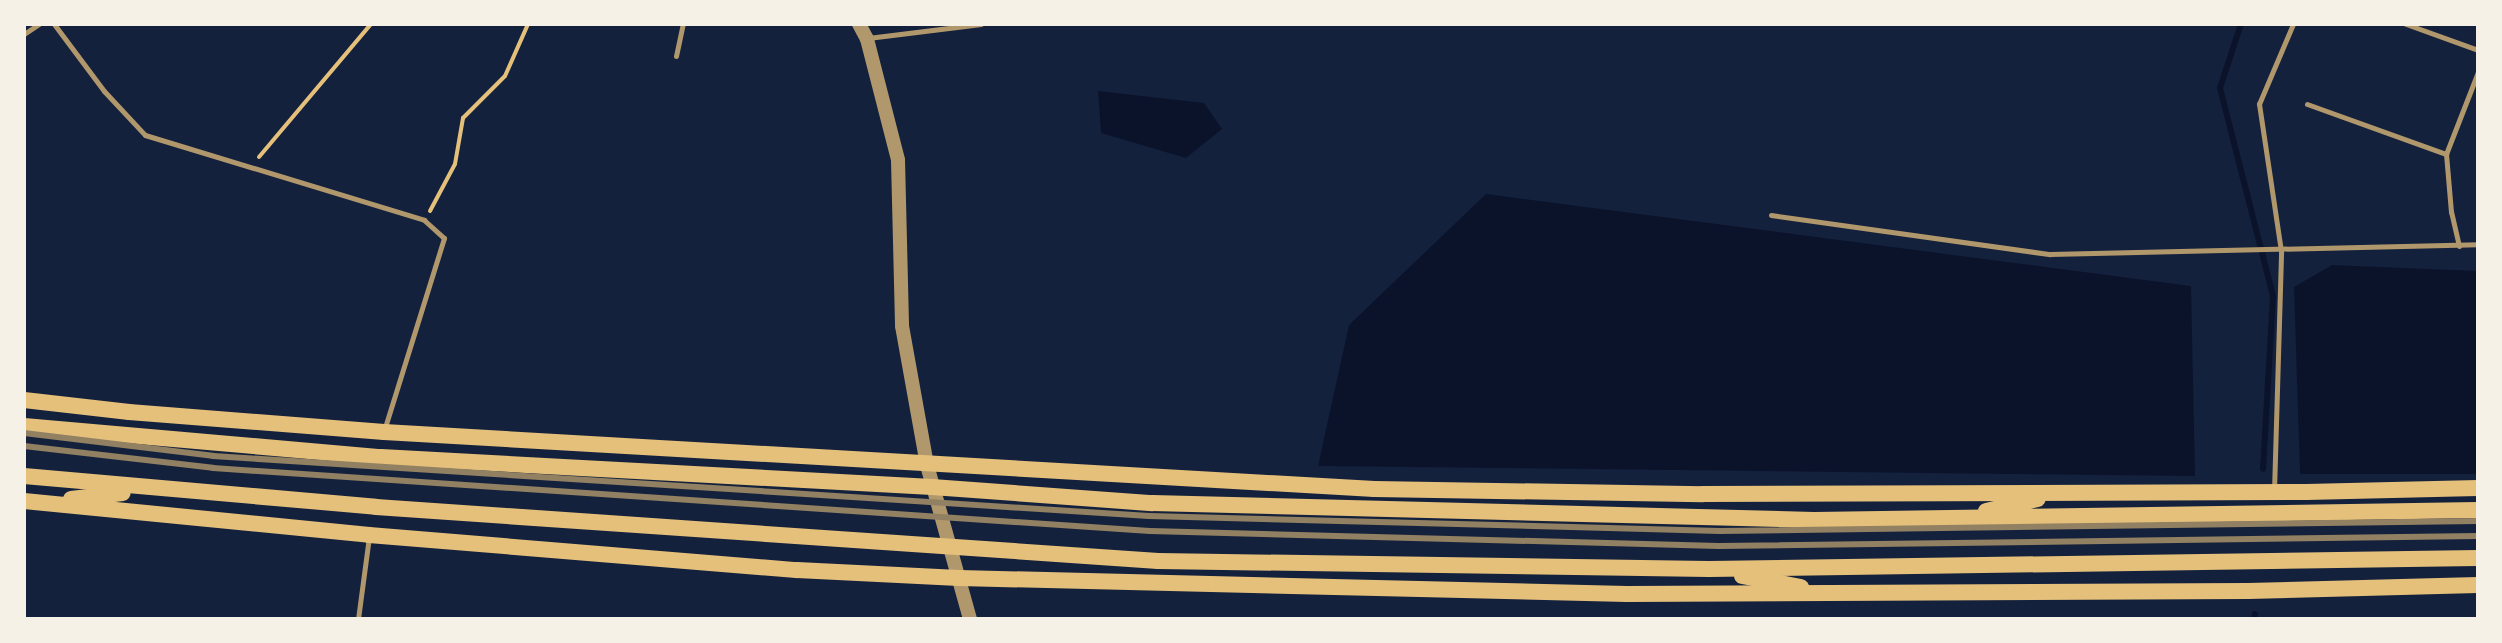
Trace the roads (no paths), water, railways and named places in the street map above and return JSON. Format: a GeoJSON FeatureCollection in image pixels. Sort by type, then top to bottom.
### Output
{"type":"FeatureCollection","features":[{"type":"Feature","properties":{"kind":"main road"},"geometry":{"type":"LineString","coordinates":[[24,400],[129,412],[384,432],[1374,489],[2066,493],[2478,488]]}},
{"type":"Feature","properties":{"kind":"main road"},"geometry":{"type":"LineString","coordinates":[[24,424],[129,412]]}},
{"type":"Feature","properties":{"kind":"main road"},"geometry":{"type":"LineString","coordinates":[[24,424],[381,457],[932,487],[1152,503],[1714,518],[1955,519],[2478,510]]}},
{"type":"Feature","properties":{"kind":"main road"},"geometry":{"type":"LineString","coordinates":[[468,437],[578,468]]}},
{"type":"Feature","properties":{"kind":"main road"},"geometry":{"type":"LineString","coordinates":[[24,476],[150,489],[953,549],[1158,561],[1709,569],[2478,558]]}},
{"type":"Feature","properties":{"kind":"main road"},"geometry":{"type":"LineString","coordinates":[[33,502],[150,489]]}},
{"type":"Feature","properties":{"kind":"main road"},"geometry":{"type":"LineString","coordinates":[[1955,519],[2066,493]]}},
{"type":"Feature","properties":{"kind":"main road"},"geometry":{"type":"LineString","coordinates":[[33,502],[369,535],[797,570],[959,578],[1627,594],[1840,595],[2478,585]]}},
{"type":"Feature","properties":{"kind":"main road"},"geometry":{"type":"LineString","coordinates":[[1709,569],[1840,595]]}},
{"type":"Feature","properties":{"kind":"street"},"geometry":{"type":"LineString","coordinates":[[859,24],[867,39],[898,160],[902,326],[927,465],[953,549],[970,619]]}},
{"type":"Feature","properties":{"kind":"lane"},"geometry":{"type":"LineString","coordinates":[[24,34],[39,24]]}},
{"type":"Feature","properties":{"kind":"lane"},"geometry":{"type":"LineString","coordinates":[[54,24],[104,91],[145,135],[424,220],[444,238],[384,432]]}},
{"type":"Feature","properties":{"kind":"lane"},"geometry":{"type":"LineString","coordinates":[[676,56],[683,24]]}},
{"type":"Feature","properties":{"kind":"lane"},"geometry":{"type":"LineString","coordinates":[[867,39],[981,24]]}},
{"type":"Feature","properties":{"kind":"lane"},"geometry":{"type":"LineString","coordinates":[[2274,492],[2281,251],[2259,104],[2293,24]]}},
{"type":"Feature","properties":{"kind":"lane"},"geometry":{"type":"LineString","coordinates":[[2406,24],[2478,50]]}},
{"type":"Feature","properties":{"kind":"lane"},"geometry":{"type":"LineString","coordinates":[[2459,246],[2451,212],[2446,154],[2478,72]]}},
{"type":"Feature","properties":{"kind":"lane"},"geometry":{"type":"LineString","coordinates":[[2307,104],[2446,154]]}},
{"type":"Feature","properties":{"kind":"lane"},"geometry":{"type":"LineString","coordinates":[[1771,215],[2050,254],[2251,252],[2478,244]]}},
{"type":"Feature","properties":{"kind":"lane"},"geometry":{"type":"LineString","coordinates":[[358,619],[369,535]]}},
{"type":"Feature","properties":{"kind":"water"},"geometry":{"type":"Polygon","coordinates":[[[1098,91],[1204,103],[1222,129],[1186,158],[1101,133],[1098,91]]]}},
{"type":"Feature","properties":{"kind":"water"},"geometry":{"type":"Polygon","coordinates":[[[1486,194],[2191,286],[2195,476],[1318,466],[1349,325],[1486,194]]]}},
{"type":"Feature","properties":{"kind":"water"},"geometry":{"type":"Polygon","coordinates":[[[2332,265],[2478,271],[2478,474],[2300,474],[2294,287],[2332,265]]]}},
{"type":"Feature","properties":{"kind":"waterway"},"geometry":{"type":"LineString","coordinates":[[2241,24],[2220,88],[2273,296],[2263,469]]}},
{"type":"Feature","properties":{"kind":"waterway"},"geometry":{"type":"LineString","coordinates":[[2254,619],[2255,614]]}},
{"type":"Feature","properties":{"kind":"railway"},"geometry":{"type":"LineString","coordinates":[[24,433],[213,456],[1149,516],[1720,531],[2478,521]]}},
{"type":"Feature","properties":{"kind":"railway"},"geometry":{"type":"LineString","coordinates":[[24,446],[213,468],[1150,531],[1719,546],[2478,536]]}}]}
